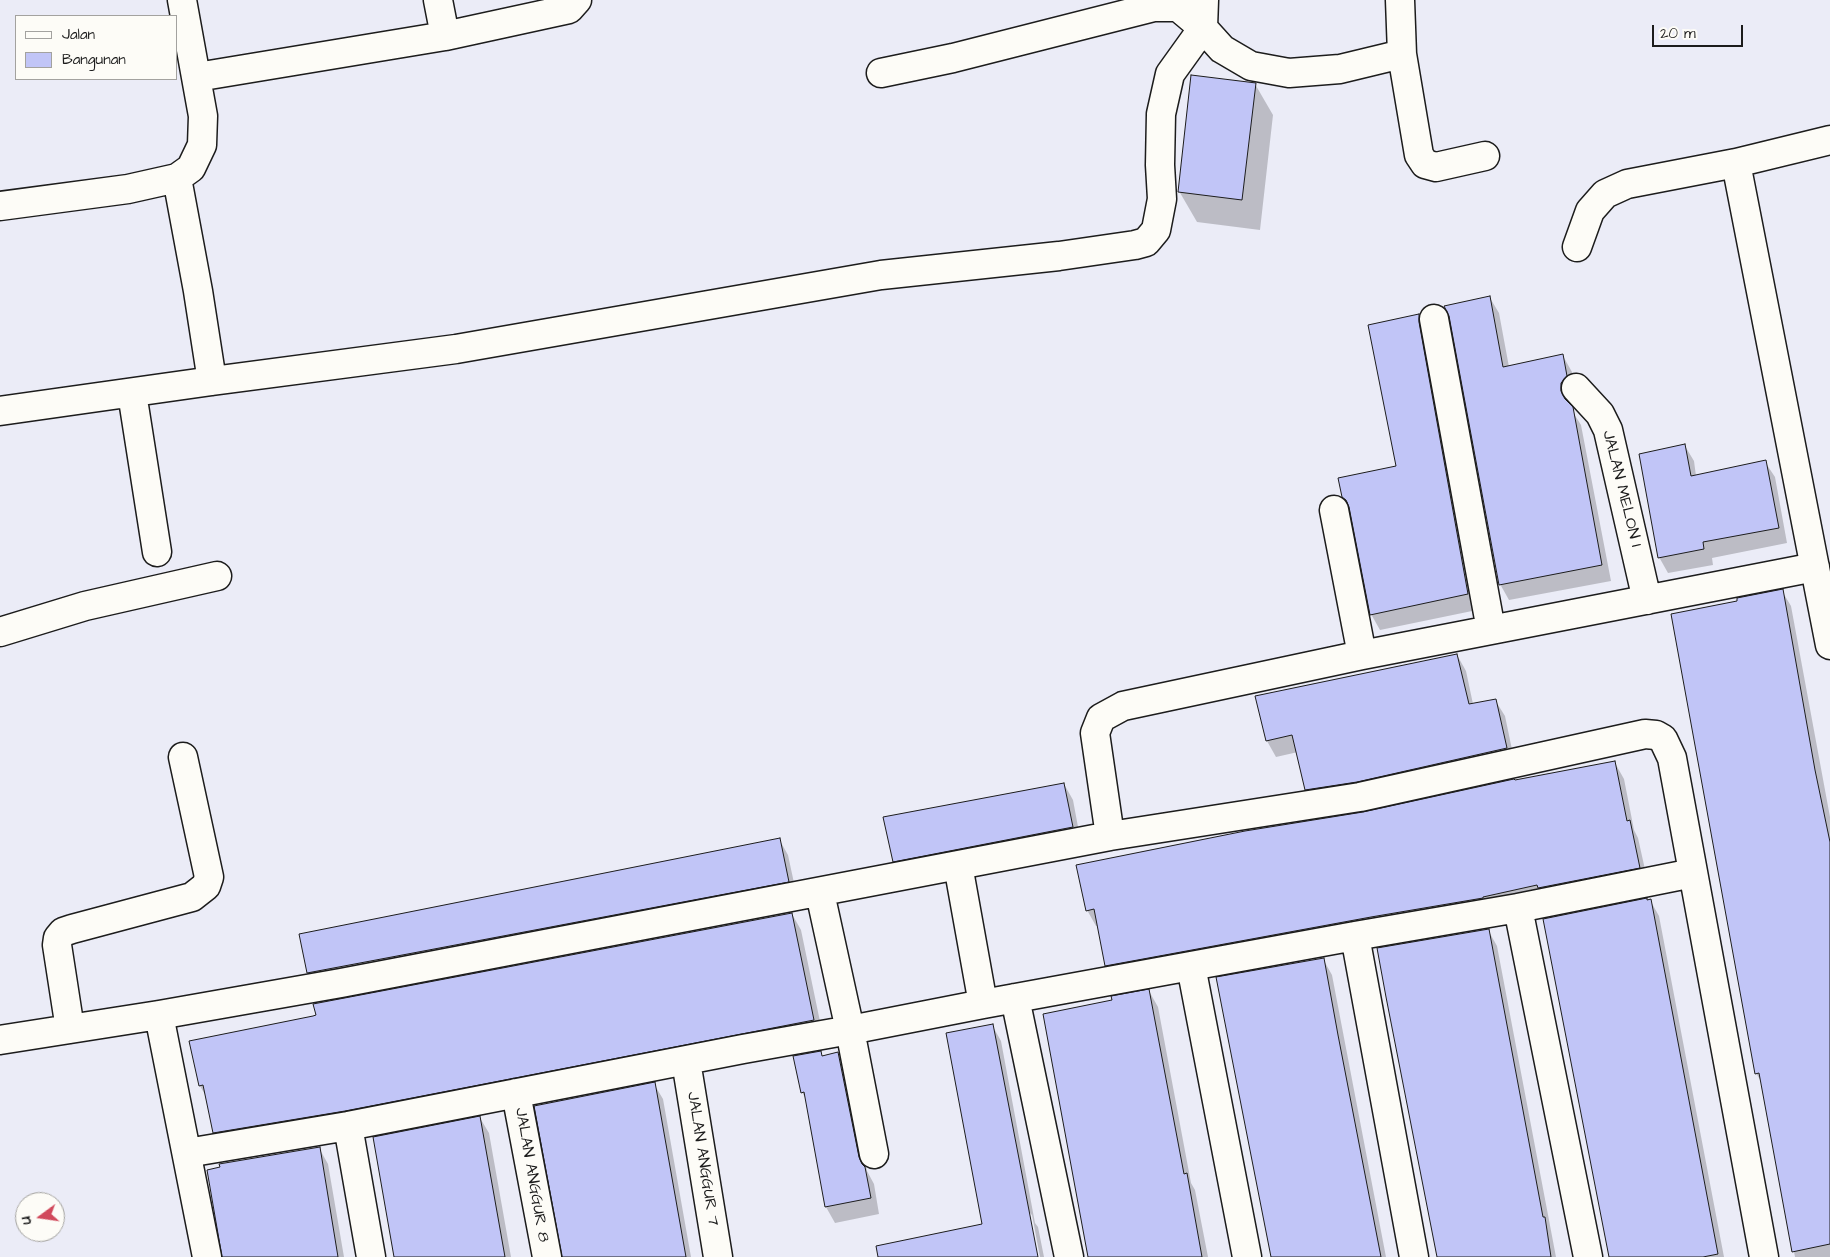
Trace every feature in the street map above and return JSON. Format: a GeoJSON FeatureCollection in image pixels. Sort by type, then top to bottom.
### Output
{"type":"FeatureCollection","features":[{"type":"Feature","properties":{"kind":"street"},"geometry":{"type":"LineString","coordinates":[[0,206],[128,189],[177,178],[191,168],[202,145],[204,116],[182,0]]}},
{"type":"Feature","properties":{"kind":"street"},"geometry":{"type":"LineString","coordinates":[[438,0],[444,36]]}},
{"type":"Feature","properties":{"kind":"street"},"geometry":{"type":"LineString","coordinates":[[197,77],[444,36],[569,9],[576,0]]}},
{"type":"Feature","properties":{"kind":"street"},"geometry":{"type":"LineString","coordinates":[[0,411],[456,349],[881,276],[1059,256],[1146,242],[1156,230],[1162,199],[1160,165],[1161,114],[1170,74],[1203,28],[1204,0]]}},
{"type":"Feature","properties":{"kind":"street"},"geometry":{"type":"LineString","coordinates":[[1400,0],[1402,54],[1419,156],[1425,164],[1436,167],[1485,156]]}},
{"type":"Feature","properties":{"kind":"street"},"geometry":{"type":"LineString","coordinates":[[881,73],[953,58],[1154,7],[1178,7],[1203,28],[1222,49],[1251,66],[1289,73],[1340,69],[1402,54]]}},
{"type":"Feature","properties":{"kind":"street"},"geometry":{"type":"LineString","coordinates":[[1578,247],[1590,211],[1605,194],[1627,184],[1736,163],[1830,140]]}},
{"type":"Feature","properties":{"kind":"street"},"geometry":{"type":"LineString","coordinates":[[1736,163],[1819,528],[1815,567],[1830,645]]}},
{"type":"Feature","properties":{"kind":"street"},"geometry":{"type":"LineString","coordinates":[[177,178],[212,381]]}},
{"type":"Feature","properties":{"kind":"street"},"geometry":{"type":"LineString","coordinates":[[1434,319],[1491,630]]}},
{"type":"Feature","properties":{"kind":"street","name":"JALAN MELON I"},"geometry":{"type":"LineString","coordinates":[[1576,388],[1600,414],[1608,430],[1647,600]]}},
{"type":"Feature","properties":{"kind":"street"},"geometry":{"type":"LineString","coordinates":[[132,393],[156,552]]}},
{"type":"Feature","properties":{"kind":"street"},"geometry":{"type":"LineString","coordinates":[[1334,510],[1362,656]]}},
{"type":"Feature","properties":{"kind":"street"},"geometry":{"type":"LineString","coordinates":[[1110,836],[1095,733],[1101,718],[1122,706],[1491,630],[1815,567]]}},
{"type":"Feature","properties":{"kind":"street"},"geometry":{"type":"LineString","coordinates":[[0,632],[85,606],[218,576]]}},
{"type":"Feature","properties":{"kind":"street"},"geometry":{"type":"LineString","coordinates":[[0,1040],[160,1015],[341,983],[820,893],[958,864],[1038,851],[1110,836],[1360,797],[1644,734],[1656,735],[1663,740],[1672,758],[1764,1257]]}},
{"type":"Feature","properties":{"kind":"street"},"geometry":{"type":"LineString","coordinates":[[70,1030],[57,945],[58,938],[62,932],[192,897],[201,892],[206,886],[209,877],[183,757]]}},
{"type":"Feature","properties":{"kind":"street"},"geometry":{"type":"LineString","coordinates":[[958,864],[983,1004]]}},
{"type":"Feature","properties":{"kind":"street"},"geometry":{"type":"LineString","coordinates":[[187,1152],[348,1126],[743,1049],[1355,936],[1518,908],[1693,873]]}},
{"type":"Feature","properties":{"kind":"street"},"geometry":{"type":"LineString","coordinates":[[820,893],[850,1030],[874,1154]]}},
{"type":"Feature","properties":{"kind":"street"},"geometry":{"type":"LineString","coordinates":[[1518,908],[1588,1257]]}},
{"type":"Feature","properties":{"kind":"street"},"geometry":{"type":"LineString","coordinates":[[1355,936],[1414,1257]]}},
{"type":"Feature","properties":{"kind":"street"},"geometry":{"type":"LineString","coordinates":[[1191,966],[1247,1257]]}},
{"type":"Feature","properties":{"kind":"street"},"geometry":{"type":"LineString","coordinates":[[1015,998],[1069,1257]]}},
{"type":"Feature","properties":{"kind":"street"},"geometry":{"type":"LineString","coordinates":[[160,1015],[206,1257]]}},
{"type":"Feature","properties":{"kind":"street","name":"JALAN ANGGUR 7"},"geometry":{"type":"LineString","coordinates":[[686,1061],[718,1257]]}},
{"type":"Feature","properties":{"kind":"street","name":"JALAN ANGGUR 8"},"geometry":{"type":"LineString","coordinates":[[516,1093],[546,1257]]}},
{"type":"Feature","properties":{"kind":"street"},"geometry":{"type":"LineString","coordinates":[[348,1126],[371,1257]]}},
{"type":"Feature","properties":{"kind":"building"},"geometry":{"type":"Polygon","coordinates":[[[1191,75],[1256,83],[1242,200],[1178,192],[1191,75]]]}},
{"type":"Feature","properties":{"kind":"building"},"geometry":{"type":"Polygon","coordinates":[[[1490,296],[1503,367],[1563,354],[1567,376],[1561,383],[1561,391],[1565,399],[1573,407],[1602,565],[1499,585],[1449,316],[1444,306],[1490,296]]]}},
{"type":"Feature","properties":{"kind":"building"},"geometry":{"type":"Polygon","coordinates":[[[1419,314],[1468,594],[1370,615],[1349,507],[1346,500],[1342,497],[1338,478],[1396,466],[1368,325],[1419,314]]]}},
{"type":"Feature","properties":{"kind":"building"},"geometry":{"type":"Polygon","coordinates":[[[1685,444],[1691,476],[1766,460],[1779,528],[1703,542],[1704,549],[1658,558],[1639,454],[1685,444]]]}},
{"type":"Feature","properties":{"kind":"building"},"geometry":{"type":"Polygon","coordinates":[[[1783,589],[1815,770],[1830,842],[1830,1244],[1792,1252],[1759,1073],[1755,1074],[1671,614],[1737,601],[1737,598],[1783,589]]]}},
{"type":"Feature","properties":{"kind":"building"},"geometry":{"type":"Polygon","coordinates":[[[1457,654],[1469,704],[1496,699],[1507,748],[1357,782],[1305,790],[1292,735],[1266,741],[1255,696],[1457,654]]]}},
{"type":"Feature","properties":{"kind":"building"},"geometry":{"type":"Polygon","coordinates":[[[1615,761],[1627,821],[1630,820],[1640,868],[1538,888],[1537,885],[1483,898],[1105,966],[1094,909],[1086,911],[1076,865],[1245,831],[1363,812],[1514,779],[1615,761]]]}},
{"type":"Feature","properties":{"kind":"building"},"geometry":{"type":"Polygon","coordinates":[[[1064,783],[1073,827],[893,862],[883,817],[1064,783]]]}},
{"type":"Feature","properties":{"kind":"building"},"geometry":{"type":"Polygon","coordinates":[[[780,838],[789,882],[307,973],[299,934],[780,838]]]}},
{"type":"Feature","properties":{"kind":"building"},"geometry":{"type":"Polygon","coordinates":[[[1647,898],[1647,900],[1651,899],[1718,1254],[1703,1257],[1609,1257],[1543,919],[1647,898]]]}},
{"type":"Feature","properties":{"kind":"building"},"geometry":{"type":"Polygon","coordinates":[[[792,913],[814,1020],[345,1111],[213,1133],[203,1085],[199,1086],[189,1041],[313,1016],[316,1015],[313,1004],[792,913]]]}},
{"type":"Feature","properties":{"kind":"building"},"geometry":{"type":"Polygon","coordinates":[[[1489,929],[1543,1217],[1545,1217],[1551,1257],[1437,1257],[1386,997],[1377,948],[1489,929]]]}},
{"type":"Feature","properties":{"kind":"building"},"geometry":{"type":"Polygon","coordinates":[[[1324,958],[1381,1257],[1271,1257],[1216,977],[1324,958]]]}},
{"type":"Feature","properties":{"kind":"building"},"geometry":{"type":"Polygon","coordinates":[[[1149,989],[1184,1174],[1187,1173],[1202,1257],[1088,1257],[1043,1014],[1112,1000],[1111,996],[1149,989]]]}},
{"type":"Feature","properties":{"kind":"building"},"geometry":{"type":"Polygon","coordinates":[[[993,1024],[1038,1257],[878,1257],[876,1246],[982,1224],[946,1033],[993,1024]]]}},
{"type":"Feature","properties":{"kind":"building"},"geometry":{"type":"Polygon","coordinates":[[[821,1051],[822,1056],[838,1052],[859,1157],[865,1167],[871,1198],[825,1207],[804,1092],[801,1093],[793,1056],[821,1051]]]}},
{"type":"Feature","properties":{"kind":"building"},"geometry":{"type":"Polygon","coordinates":[[[655,1082],[686,1257],[562,1257],[534,1106],[655,1082]]]}},
{"type":"Feature","properties":{"kind":"building"},"geometry":{"type":"Polygon","coordinates":[[[480,1116],[505,1257],[394,1257],[373,1137],[480,1116]]]}},
{"type":"Feature","properties":{"kind":"building"},"geometry":{"type":"Polygon","coordinates":[[[320,1147],[338,1257],[222,1257],[207,1170],[220,1167],[219,1164],[320,1147]]]}}]}
